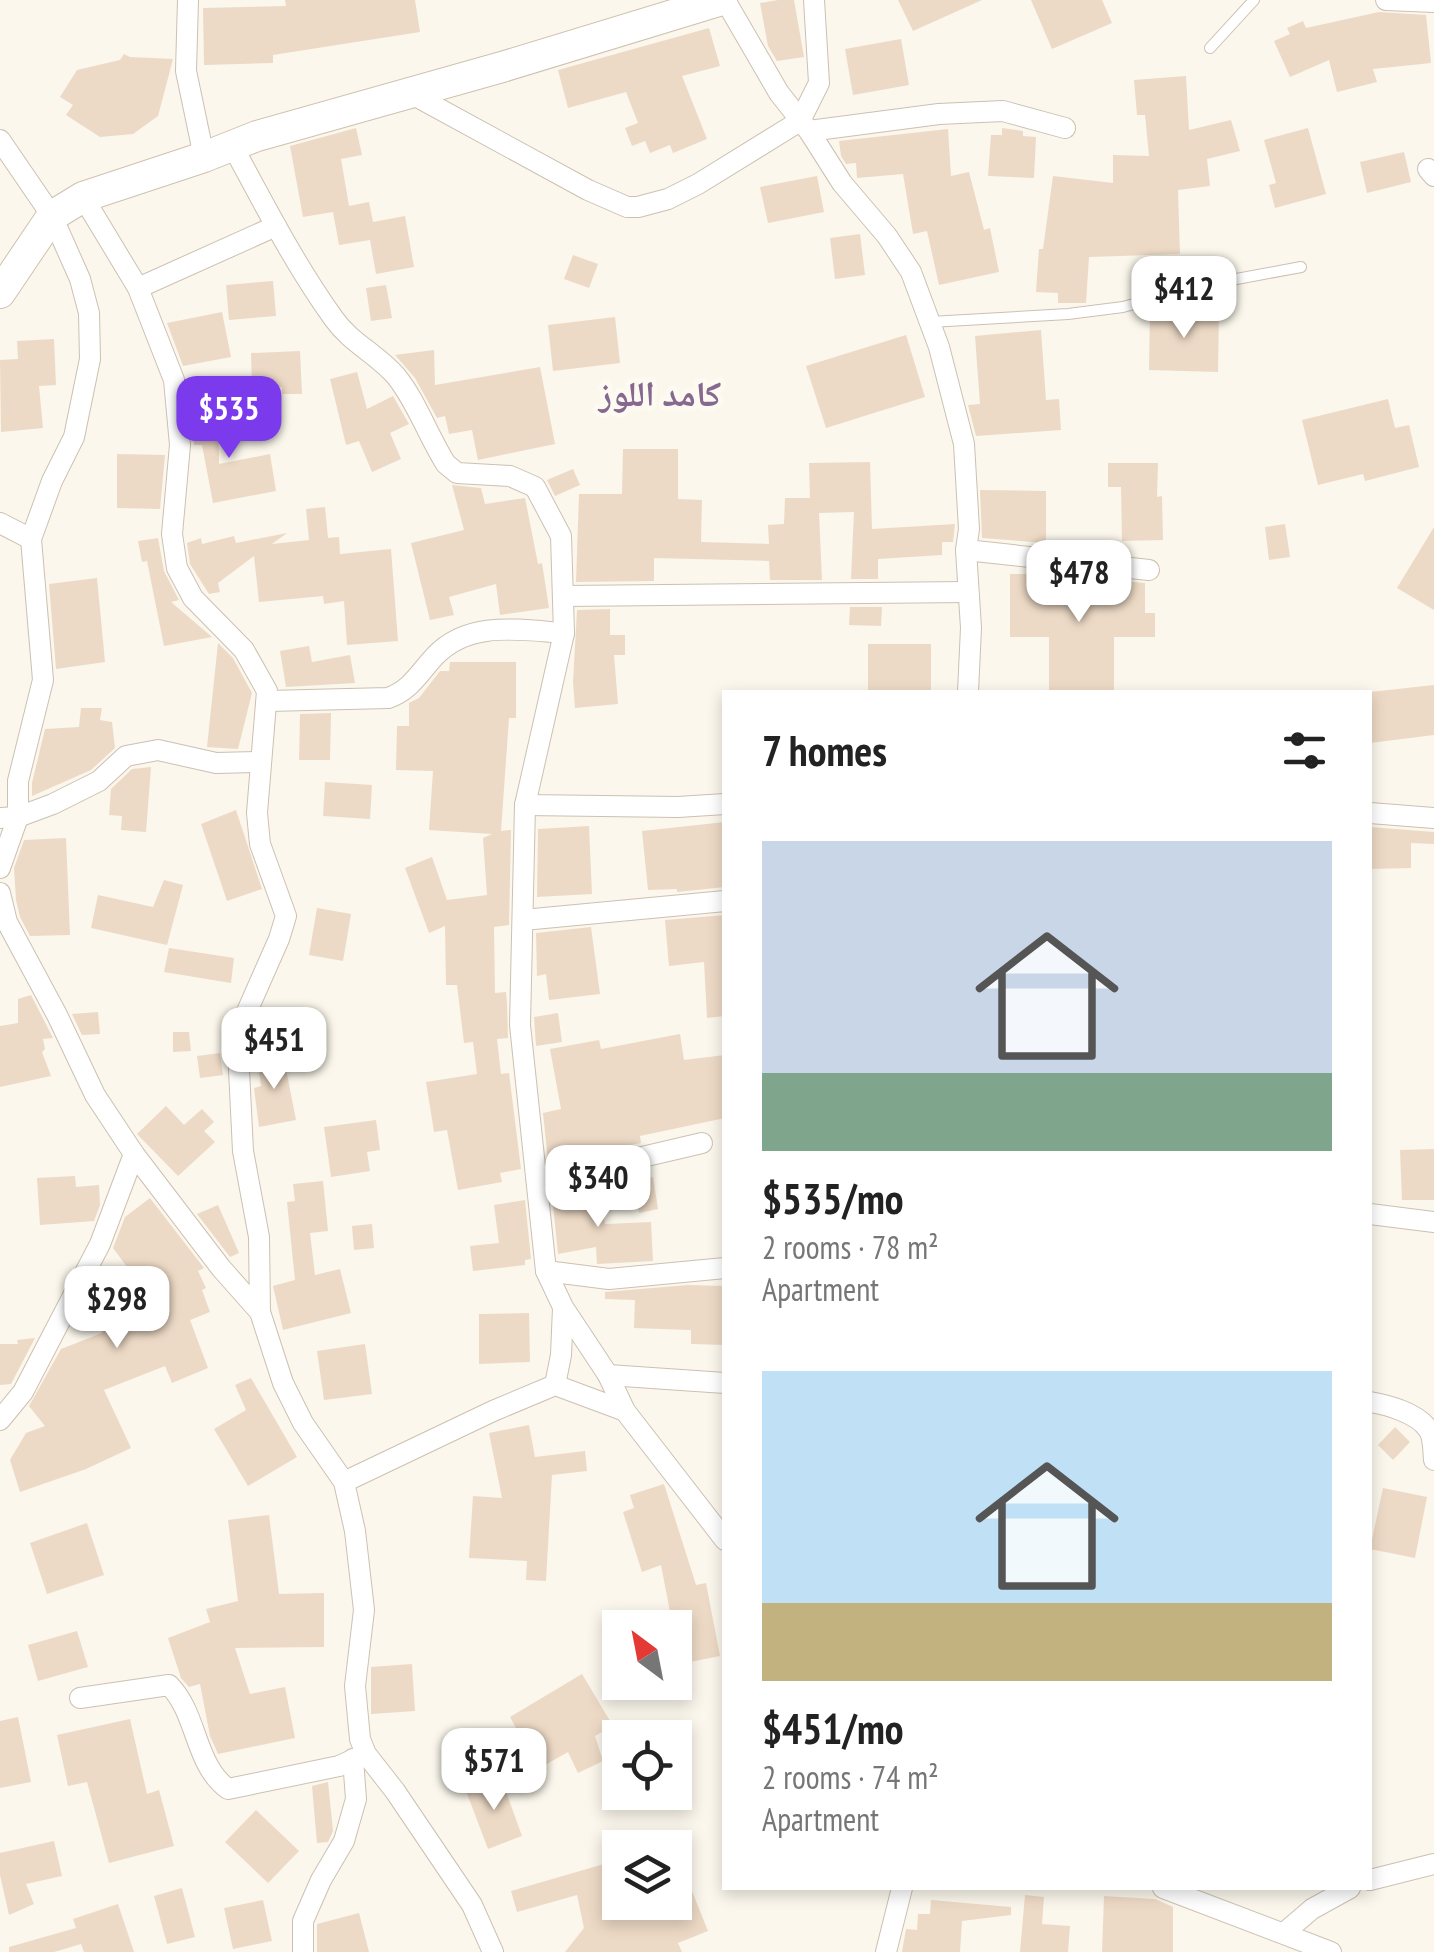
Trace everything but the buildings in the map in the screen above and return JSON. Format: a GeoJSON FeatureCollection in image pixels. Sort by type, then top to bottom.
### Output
{"type":"FeatureCollection","features":[{"type":"Feature","properties":{"kind":"main road"},"geometry":{"type":"LineString","coordinates":[[0,293],[52,216],[83,196],[232,145],[684,5],[723,0]]}},
{"type":"Feature","properties":{"kind":"street"},"geometry":{"type":"LineString","coordinates":[[188,0],[186,71],[204,157]]}},
{"type":"Feature","properties":{"kind":"street"},"geometry":{"type":"LineString","coordinates":[[723,0],[779,93],[842,183],[903,260],[930,322],[964,444],[969,529],[968,690]]}},
{"type":"Feature","properties":{"kind":"street"},"geometry":{"type":"LineString","coordinates":[[805,126],[819,83],[814,0]]}},
{"type":"Feature","properties":{"kind":"street"},"geometry":{"type":"LineString","coordinates":[[1386,0],[1434,2]]}},
{"type":"Feature","properties":{"kind":"street"},"geometry":{"type":"LineString","coordinates":[[410,93],[588,190],[627,207],[668,199],[805,126],[1004,111],[1064,128]]}},
{"type":"Feature","properties":{"kind":"street"},"geometry":{"type":"LineString","coordinates":[[0,140],[52,216],[80,279],[89,312],[90,359],[74,438],[52,481],[31,539],[43,680],[0,868]]}},
{"type":"Feature","properties":{"kind":"street"},"geometry":{"type":"LineString","coordinates":[[232,145],[276,226],[346,335],[384,363],[400,381],[446,464],[457,472],[510,476],[535,487],[561,536],[564,633],[525,804],[520,1026],[546,1271],[562,1307],[608,1375],[625,1411],[722,1534]]}},
{"type":"Feature","properties":{"kind":"street"},"geometry":{"type":"LineString","coordinates":[[83,196],[138,288],[168,361],[177,401],[180,444],[172,534],[177,568],[193,598],[244,650],[267,691],[260,762],[260,844],[286,916],[241,1025],[243,1151],[259,1237],[260,1312],[283,1383],[304,1423],[344,1482],[356,1532],[364,1610],[355,1686],[360,1740],[356,1799],[344,1841],[303,1921],[303,1952]]}},
{"type":"Feature","properties":{"kind":"street"},"geometry":{"type":"LineString","coordinates":[[138,288],[276,226]]}},
{"type":"Feature","properties":{"kind":"street"},"geometry":{"type":"LineString","coordinates":[[0,522],[31,539]]}},
{"type":"Feature","properties":{"kind":"street"},"geometry":{"type":"LineString","coordinates":[[966,550],[1150,570]]}},
{"type":"Feature","properties":{"kind":"street"},"geometry":{"type":"LineString","coordinates":[[565,596],[967,592]]}},
{"type":"Feature","properties":{"kind":"street"},"geometry":{"type":"LineString","coordinates":[[268,701],[388,698],[404,692],[436,655],[465,635],[502,629],[564,633]]}},
{"type":"Feature","properties":{"kind":"street"},"geometry":{"type":"LineString","coordinates":[[9,818],[99,781],[126,756],[158,750],[216,764],[260,762]]}},
{"type":"Feature","properties":{"kind":"street"},"geometry":{"type":"LineString","coordinates":[[525,804],[722,804]]}},
{"type":"Feature","properties":{"kind":"street"},"geometry":{"type":"LineString","coordinates":[[1372,814],[1434,818]]}},
{"type":"Feature","properties":{"kind":"street"},"geometry":{"type":"LineString","coordinates":[[0,893],[6,922],[95,1095],[134,1154],[221,1268],[260,1312]]}},
{"type":"Feature","properties":{"kind":"street"},"geometry":{"type":"LineString","coordinates":[[523,920],[722,901]]}},
{"type":"Feature","properties":{"kind":"street"},"geometry":{"type":"LineString","coordinates":[[536,1177],[587,1170],[702,1143]]}},
{"type":"Feature","properties":{"kind":"street"},"geometry":{"type":"LineString","coordinates":[[0,1420],[23,1392],[85,1274],[134,1154]]}},
{"type":"Feature","properties":{"kind":"street"},"geometry":{"type":"LineString","coordinates":[[1372,1214],[1434,1222]]}},
{"type":"Feature","properties":{"kind":"street"},"geometry":{"type":"LineString","coordinates":[[546,1271],[609,1279],[722,1268]]}},
{"type":"Feature","properties":{"kind":"street"},"geometry":{"type":"LineString","coordinates":[[555,1386],[561,1355],[562,1307]]}},
{"type":"Feature","properties":{"kind":"street"},"geometry":{"type":"LineString","coordinates":[[608,1375],[722,1382]]}},
{"type":"Feature","properties":{"kind":"street"},"geometry":{"type":"LineString","coordinates":[[344,1482],[493,1410],[555,1386],[625,1411]]}},
{"type":"Feature","properties":{"kind":"street"},"geometry":{"type":"LineString","coordinates":[[1372,1402],[1391,1405],[1424,1424],[1430,1432],[1434,1460]]}},
{"type":"Feature","properties":{"kind":"street"},"geometry":{"type":"LineString","coordinates":[[80,1698],[168,1685],[186,1707],[210,1771],[228,1789],[338,1766],[360,1757]]}},
{"type":"Feature","properties":{"kind":"street"},"geometry":{"type":"LineString","coordinates":[[360,1757],[395,1790],[472,1905],[493,1952]]}},
{"type":"Feature","properties":{"kind":"street"},"geometry":{"type":"LineString","coordinates":[[1372,1880],[1434,1864]]}},
{"type":"Feature","properties":{"kind":"street"},"geometry":{"type":"LineString","coordinates":[[886,1952],[902,1890]]}},
{"type":"Feature","properties":{"kind":"street"},"geometry":{"type":"LineString","coordinates":[[1168,1890],[1331,1952]]}},
{"type":"Feature","properties":{"kind":"street"},"geometry":{"type":"LineString","coordinates":[[1284,1934],[1322,1902],[1346,1890]]}},
{"type":"Feature","properties":{"kind":"lane"},"geometry":{"type":"LineString","coordinates":[[1210,48],[1254,0]]}},
{"type":"Feature","properties":{"kind":"lane"},"geometry":{"type":"LineString","coordinates":[[930,322],[1123,307],[1199,286],[1301,266]]}},
{"type":"Feature","properties":{"kind":"district","name":"كامد اللوز"},"geometry":{"type":"Point","coordinates":[660,393]}}]}
